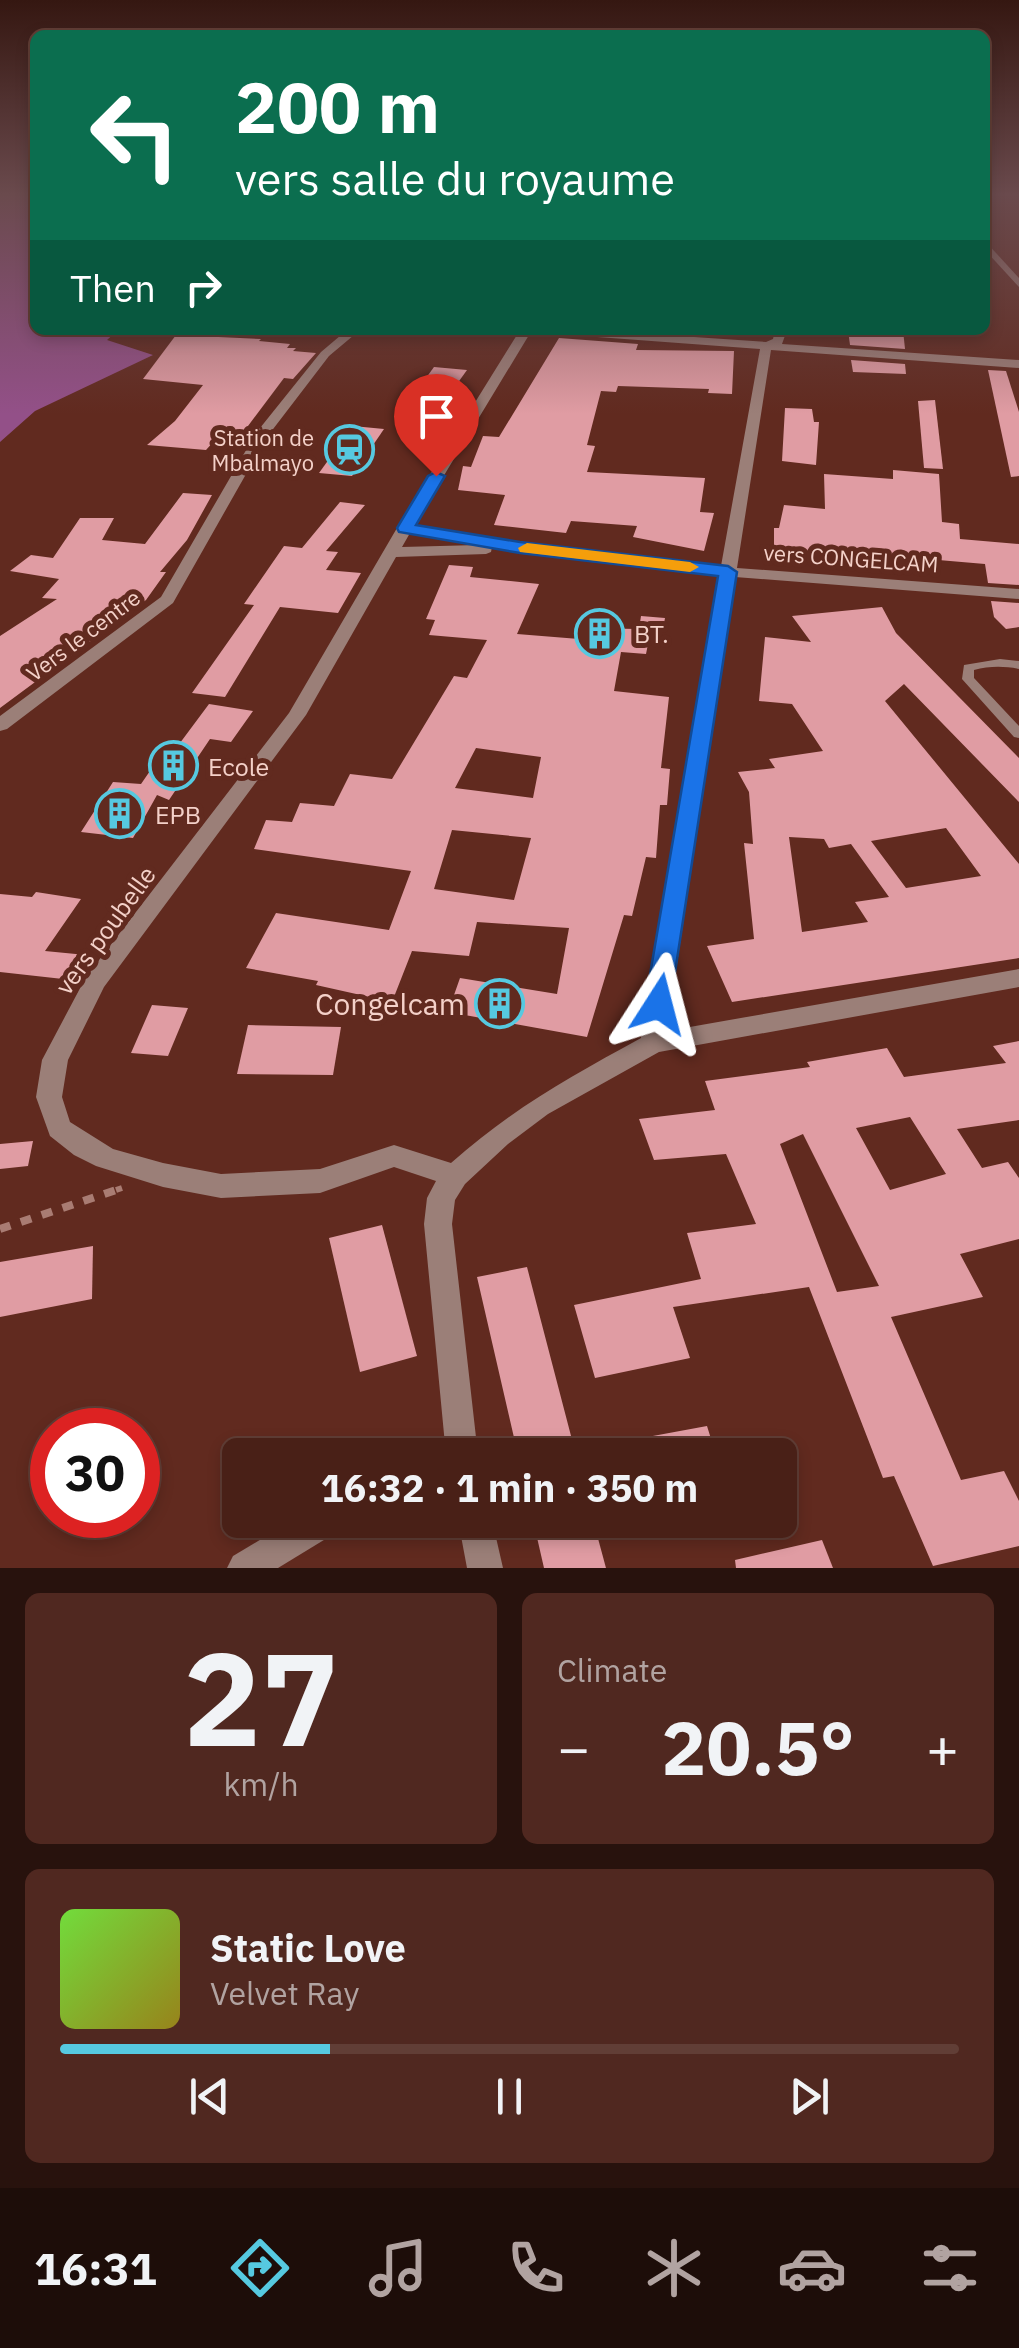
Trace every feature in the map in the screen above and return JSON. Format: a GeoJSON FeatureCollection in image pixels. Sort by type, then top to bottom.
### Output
{"type":"FeatureCollection","features":[{"type":"Feature","properties":{"kind":"street","name":"Vers le centre"},"geometry":{"type":"LineString","coordinates":[[0,725],[168,600],[177,588],[179,574],[261,436],[325,354],[348,335]]}},
{"type":"Feature","properties":{"kind":"street","name":"vers poubelle"},"geometry":{"type":"LineString","coordinates":[[455,1176],[394,1156],[320,1181],[221,1186],[162,1175],[106,1158],[58,1128],[49,1097],[55,1060],[94,984],[297,715],[523,335]]}},
{"type":"Feature","properties":{"kind":"street"},"geometry":{"type":"LineString","coordinates":[[609,335],[1019,364]]}},
{"type":"Feature","properties":{"kind":"street"},"geometry":{"type":"LineString","coordinates":[[766,347],[779,335]]}},
{"type":"Feature","properties":{"kind":"street","name":"vers CONGELCAM"},"geometry":{"type":"LineString","coordinates":[[766,347],[728,572],[1019,594]]}},
{"type":"Feature","properties":{"kind":"street"},"geometry":{"type":"LineString","coordinates":[[406,528],[520,547],[728,572],[653,1043]]}},
{"type":"Feature","properties":{"kind":"street"},"geometry":{"type":"LineString","coordinates":[[393,552],[520,547]]}},
{"type":"Feature","properties":{"kind":"street"},"geometry":{"type":"LineString","coordinates":[[460,1438],[438,1224],[441,1198],[455,1176],[499,1136],[539,1107],[653,1043],[1019,978]]}},
{"type":"Feature","properties":{"kind":"street"},"geometry":{"type":"LineString","coordinates":[[245,1568],[295,1538]]}},
{"type":"Feature","properties":{"kind":"street"},"geometry":{"type":"LineString","coordinates":[[478,1538],[484,1568]]}},
{"type":"Feature","properties":{"kind":"lane"},"geometry":{"type":"LineString","coordinates":[[1019,665],[980,664],[968,668],[968,679],[1019,734]]}},
{"type":"Feature","properties":{"kind":"path"},"geometry":{"type":"LineString","coordinates":[[0,1228],[162,1175]]}},
{"type":"Feature","properties":{"kind":"shaded area"},"geometry":{"type":"Polygon","coordinates":[[[0,267],[30,267],[30,335],[112,335],[107,340],[153,355],[35,411],[0,442],[0,267]]]}},
{"type":"Feature","properties":{"kind":"building"},"geometry":{"type":"Polygon","coordinates":[[[176,335],[261,339],[290,344],[287,348],[296,348],[293,351],[316,353],[293,379],[284,378],[245,430],[225,429],[206,450],[147,445],[175,421],[203,385],[143,379],[176,335]]]}},
{"type":"Feature","properties":{"kind":"building"},"geometry":{"type":"Polygon","coordinates":[[[849,335],[904,335],[905,349],[850,345],[849,335]]]}},
{"type":"Feature","properties":{"kind":"building"},"geometry":{"type":"Polygon","coordinates":[[[559,338],[638,344],[636,350],[734,351],[732,394],[708,393],[709,389],[618,386],[616,392],[601,391],[587,445],[595,446],[587,472],[705,478],[700,512],[714,513],[704,551],[633,537],[637,526],[571,521],[566,533],[494,525],[505,495],[458,490],[463,466],[471,467],[483,436],[499,437],[559,338]]]}},
{"type":"Feature","properties":{"kind":"building"},"geometry":{"type":"Polygon","coordinates":[[[851,360],[905,364],[906,374],[853,372],[851,360]]]}},
{"type":"Feature","properties":{"kind":"building"},"geometry":{"type":"Polygon","coordinates":[[[434,367],[467,370],[444,402],[410,400],[434,367]]]}},
{"type":"Feature","properties":{"kind":"building"},"geometry":{"type":"Polygon","coordinates":[[[988,370],[1006,371],[1019,412],[1019,476],[1011,477],[988,370]]]}},
{"type":"Feature","properties":{"kind":"building"},"geometry":{"type":"Polygon","coordinates":[[[935,400],[943,469],[924,468],[918,401],[935,400]]]}},
{"type":"Feature","properties":{"kind":"building"},"geometry":{"type":"Polygon","coordinates":[[[785,408],[812,409],[814,422],[819,422],[816,465],[782,461],[785,408]]]}},
{"type":"Feature","properties":{"kind":"building"},"geometry":{"type":"Polygon","coordinates":[[[353,426],[384,429],[352,476],[319,473],[353,426]]]}},
{"type":"Feature","properties":{"kind":"building"},"geometry":{"type":"Polygon","coordinates":[[[893,470],[939,474],[942,522],[959,524],[960,539],[1019,544],[1019,585],[988,583],[985,564],[915,558],[916,569],[774,556],[774,528],[779,528],[784,505],[825,509],[824,474],[893,479],[893,470]]]}},
{"type":"Feature","properties":{"kind":"building"},"geometry":{"type":"Polygon","coordinates":[[[183,493],[212,495],[187,540],[160,572],[166,572],[146,600],[0,708],[0,636],[57,599],[42,598],[59,579],[10,571],[31,555],[53,558],[80,518],[114,518],[102,540],[145,544],[183,493]]]}},
{"type":"Feature","properties":{"kind":"building"},"geometry":{"type":"Polygon","coordinates":[[[340,502],[365,505],[326,551],[338,552],[326,570],[361,573],[338,613],[280,607],[225,697],[192,693],[254,605],[244,604],[284,546],[302,548],[340,502]]]}},
{"type":"Feature","properties":{"kind":"building"},"geometry":{"type":"Polygon","coordinates":[[[449,565],[473,567],[470,577],[539,584],[517,634],[579,639],[579,628],[639,629],[641,616],[665,618],[661,640],[649,639],[646,654],[621,652],[614,691],[669,697],[661,768],[670,769],[667,805],[660,805],[656,858],[646,857],[632,916],[624,915],[587,1037],[448,1012],[460,978],[557,994],[569,928],[477,922],[469,956],[412,951],[392,1002],[316,985],[318,981],[246,968],[276,913],[389,930],[411,871],[254,849],[266,820],[292,822],[300,803],[334,806],[350,774],[392,779],[454,676],[467,678],[487,640],[429,635],[435,620],[426,619],[449,565]],[[476,748],[455,788],[533,798],[541,757],[476,748]],[[452,830],[434,889],[514,900],[531,838],[452,830]]]}},
{"type":"Feature","properties":{"kind":"building"},"geometry":{"type":"Polygon","coordinates":[[[991,601],[1019,603],[1019,627],[1006,629],[994,617],[991,601]]]}},
{"type":"Feature","properties":{"kind":"building"},"geometry":{"type":"Polygon","coordinates":[[[882,607],[896,633],[1019,758],[1019,802],[904,684],[885,701],[1019,864],[1019,958],[732,1002],[707,946],[754,939],[744,843],[753,844],[749,792],[738,772],[775,768],[769,759],[823,751],[792,704],[759,701],[765,637],[811,642],[792,616],[882,607]],[[946,828],[871,841],[906,888],[981,876],[946,828]],[[789,837],[802,932],[868,922],[855,902],[889,897],[851,844],[829,848],[824,839],[789,837]]]}},
{"type":"Feature","properties":{"kind":"building"},"geometry":{"type":"Polygon","coordinates":[[[209,704],[253,711],[231,742],[210,739],[169,800],[157,795],[133,838],[81,832],[113,782],[141,784],[170,742],[177,747],[209,704]]]}},
{"type":"Feature","properties":{"kind":"building"},"geometry":{"type":"Polygon","coordinates":[[[36,892],[81,899],[45,951],[86,955],[72,980],[0,972],[0,894],[32,897],[36,892]]]}},
{"type":"Feature","properties":{"kind":"building"},"geometry":{"type":"Polygon","coordinates":[[[152,1005],[188,1008],[168,1056],[131,1053],[152,1005]]]}},
{"type":"Feature","properties":{"kind":"building"},"geometry":{"type":"Polygon","coordinates":[[[248,1025],[341,1027],[333,1075],[237,1074],[248,1025]]]}},
{"type":"Feature","properties":{"kind":"building"},"geometry":{"type":"Polygon","coordinates":[[[1019,1041],[1019,1120],[957,1129],[982,1168],[1008,1162],[1019,1178],[1019,1239],[960,1254],[983,1297],[891,1317],[961,1480],[1004,1471],[1019,1501],[1019,1546],[933,1566],[894,1476],[883,1478],[809,1287],[673,1307],[690,1358],[595,1378],[574,1305],[701,1279],[687,1233],[756,1224],[726,1154],[654,1160],[639,1119],[715,1110],[705,1081],[810,1067],[807,1062],[887,1048],[904,1077],[1006,1063],[993,1046],[1019,1041]],[[910,1117],[856,1128],[890,1190],[946,1174],[910,1117]],[[803,1134],[780,1144],[837,1292],[879,1286],[803,1134]]]}},
{"type":"Feature","properties":{"kind":"building"},"geometry":{"type":"Polygon","coordinates":[[[33,1141],[28,1166],[0,1169],[0,1144],[33,1141]]]}},
{"type":"Feature","properties":{"kind":"building"},"geometry":{"type":"Polygon","coordinates":[[[382,1225],[417,1356],[360,1372],[329,1238],[382,1225]]]}},
{"type":"Feature","properties":{"kind":"building"},"geometry":{"type":"Polygon","coordinates":[[[93,1246],[92,1299],[0,1317],[0,1262],[93,1246]]]}},
{"type":"Feature","properties":{"kind":"building"},"geometry":{"type":"Polygon","coordinates":[[[527,1267],[572,1438],[514,1438],[477,1277],[527,1267]]]}},
{"type":"Feature","properties":{"kind":"building"},"geometry":{"type":"Polygon","coordinates":[[[707,1426],[711,1438],[642,1438],[707,1426]]]}},
{"type":"Feature","properties":{"kind":"building"},"geometry":{"type":"Polygon","coordinates":[[[537,1538],[598,1538],[606,1568],[544,1568],[537,1538]]]}},
{"type":"Feature","properties":{"kind":"building"},"geometry":{"type":"Polygon","coordinates":[[[822,1540],[833,1568],[736,1568],[735,1560],[822,1540]]]}},
{"type":"Feature","properties":{"kind":"slow traffic"},"geometry":{"type":"LineString","coordinates":[[527,548],[690,567]]}},
{"type":"Feature","properties":{"kind":"place","name":"Station de Mbalmayo"},"geometry":{"type":"Point","coordinates":[349,450]}},
{"type":"Feature","properties":{"kind":"place","name":"BT."},"geometry":{"type":"Point","coordinates":[599,633]}},
{"type":"Feature","properties":{"kind":"place","name":"Ecole"},"geometry":{"type":"Point","coordinates":[173,766]}},
{"type":"Feature","properties":{"kind":"place","name":"EPB"},"geometry":{"type":"Point","coordinates":[120,814]}},
{"type":"Feature","properties":{"kind":"place","name":"Congelcam"},"geometry":{"type":"Point","coordinates":[500,1003]}},
{"type":"Feature","properties":{"kind":"route"},"geometry":{"type":"LineString","coordinates":[[436,476],[406,528],[520,547],[728,572],[659,1004]]}}]}
